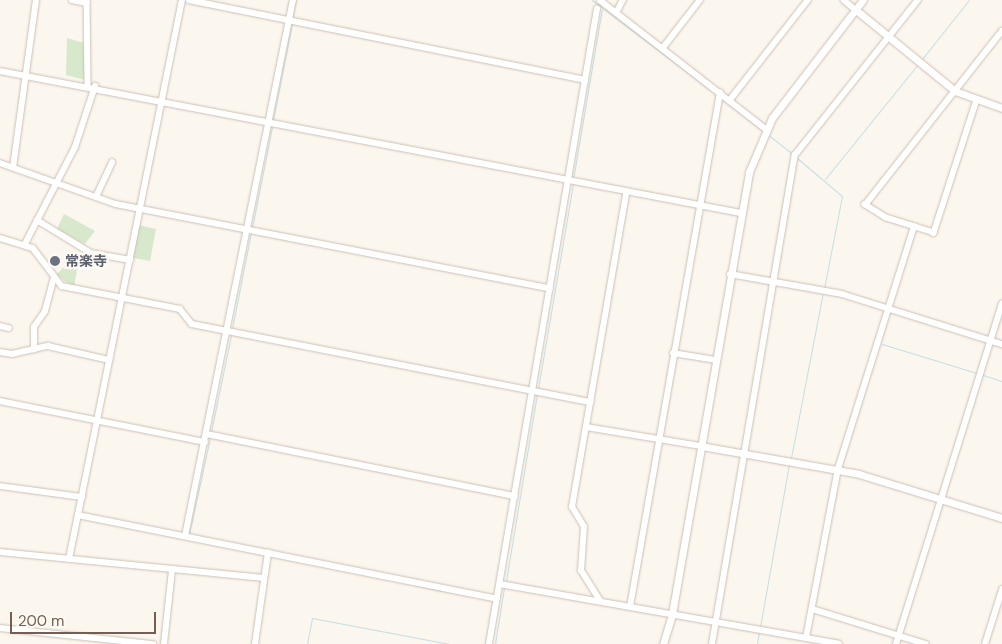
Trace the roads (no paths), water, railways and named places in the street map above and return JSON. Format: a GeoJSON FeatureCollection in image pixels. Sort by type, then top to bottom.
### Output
{"type":"FeatureCollection","features":[{"type":"Feature","properties":{"kind":"street"},"geometry":{"type":"LineString","coordinates":[[13,168],[36,0]]}},
{"type":"Feature","properties":{"kind":"street"},"geometry":{"type":"LineString","coordinates":[[72,0],[87,2],[88,85]]}},
{"type":"Feature","properties":{"kind":"street"},"geometry":{"type":"LineString","coordinates":[[69,559],[182,0]]}},
{"type":"Feature","properties":{"kind":"street"},"geometry":{"type":"LineString","coordinates":[[189,0],[585,80]]}},
{"type":"Feature","properties":{"kind":"street"},"geometry":{"type":"LineString","coordinates":[[185,536],[293,0]]}},
{"type":"Feature","properties":{"kind":"street"},"geometry":{"type":"LineString","coordinates":[[600,0],[766,129]]}},
{"type":"Feature","properties":{"kind":"street"},"geometry":{"type":"LineString","coordinates":[[616,13],[623,0]]}},
{"type":"Feature","properties":{"kind":"street"},"geometry":{"type":"LineString","coordinates":[[662,49],[700,0]]}},
{"type":"Feature","properties":{"kind":"street"},"geometry":{"type":"LineString","coordinates":[[729,100],[808,0]]}},
{"type":"Feature","properties":{"kind":"street"},"geometry":{"type":"LineString","coordinates":[[844,0],[955,90],[1002,108]]}},
{"type":"Feature","properties":{"kind":"street"},"geometry":{"type":"LineString","coordinates":[[663,644],[672,614],[749,172],[766,129],[863,0]]}},
{"type":"Feature","properties":{"kind":"street"},"geometry":{"type":"LineString","coordinates":[[712,644],[794,155],[918,0]]}},
{"type":"Feature","properties":{"kind":"street"},"geometry":{"type":"LineString","coordinates":[[490,644],[596,9]]}},
{"type":"Feature","properties":{"kind":"street"},"geometry":{"type":"LineString","coordinates":[[977,100],[934,233],[914,227],[865,205],[1002,31]]}},
{"type":"Feature","properties":{"kind":"street"},"geometry":{"type":"LineString","coordinates":[[0,71],[95,86],[161,102],[568,183],[741,213]]}},
{"type":"Feature","properties":{"kind":"street"},"geometry":{"type":"LineString","coordinates":[[25,244],[57,182],[95,86]]}},
{"type":"Feature","properties":{"kind":"street"},"geometry":{"type":"LineString","coordinates":[[630,606],[698,205],[720,93]]}},
{"type":"Feature","properties":{"kind":"street"},"geometry":{"type":"LineString","coordinates":[[0,163],[96,197],[550,288]]}},
{"type":"Feature","properties":{"kind":"street"},"geometry":{"type":"LineString","coordinates":[[96,197],[112,163]]}},
{"type":"Feature","properties":{"kind":"street"},"geometry":{"type":"LineString","coordinates":[[600,602],[581,571],[584,526],[572,507],[626,193]]}},
{"type":"Feature","properties":{"kind":"street"},"geometry":{"type":"LineString","coordinates":[[38,220],[91,253],[130,260]]}},
{"type":"Feature","properties":{"kind":"street"},"geometry":{"type":"LineString","coordinates":[[807,640],[838,469],[914,227]]}},
{"type":"Feature","properties":{"kind":"street"},"geometry":{"type":"LineString","coordinates":[[0,238],[25,244],[33,248],[54,278],[62,286],[180,309],[192,324],[590,402]]}},
{"type":"Feature","properties":{"kind":"street"},"geometry":{"type":"LineString","coordinates":[[730,274],[842,294],[1002,344]]}},
{"type":"Feature","properties":{"kind":"street"},"geometry":{"type":"LineString","coordinates":[[34,350],[34,327],[45,311],[54,278]]}},
{"type":"Feature","properties":{"kind":"street"},"geometry":{"type":"LineString","coordinates":[[896,644],[1002,304]]}},
{"type":"Feature","properties":{"kind":"street"},"geometry":{"type":"LineString","coordinates":[[0,326],[9,328]]}},
{"type":"Feature","properties":{"kind":"street"},"geometry":{"type":"LineString","coordinates":[[0,352],[34,350],[48,346],[109,360]]}},
{"type":"Feature","properties":{"kind":"street"},"geometry":{"type":"LineString","coordinates":[[673,352],[716,360]]}},
{"type":"Feature","properties":{"kind":"street"},"geometry":{"type":"LineString","coordinates":[[0,401],[205,442]]}},
{"type":"Feature","properties":{"kind":"street"},"geometry":{"type":"LineString","coordinates":[[586,427],[838,469],[1002,518]]}},
{"type":"Feature","properties":{"kind":"street"},"geometry":{"type":"LineString","coordinates":[[207,434],[515,496]]}},
{"type":"Feature","properties":{"kind":"street"},"geometry":{"type":"LineString","coordinates":[[0,486],[82,497]]}},
{"type":"Feature","properties":{"kind":"street"},"geometry":{"type":"LineString","coordinates":[[78,515],[497,599]]}},
{"type":"Feature","properties":{"kind":"street"},"geometry":{"type":"LineString","coordinates":[[0,552],[264,578]]}},
{"type":"Feature","properties":{"kind":"street"},"geometry":{"type":"LineString","coordinates":[[255,644],[268,553]]}},
{"type":"Feature","properties":{"kind":"street"},"geometry":{"type":"LineString","coordinates":[[164,644],[172,570]]}},
{"type":"Feature","properties":{"kind":"street"},"geometry":{"type":"LineString","coordinates":[[500,584],[630,606],[807,640],[839,644]]}},
{"type":"Feature","properties":{"kind":"street"},"geometry":{"type":"LineString","coordinates":[[985,644],[1002,590]]}},
{"type":"Feature","properties":{"kind":"street"},"geometry":{"type":"LineString","coordinates":[[812,609],[926,644]]}},
{"type":"Feature","properties":{"kind":"street"},"geometry":{"type":"LineString","coordinates":[[0,628],[153,644]]}},
{"type":"Feature","properties":{"kind":"waterway"},"geometry":{"type":"LineString","coordinates":[[292,20],[296,0]]}},
{"type":"Feature","properties":{"kind":"waterway"},"geometry":{"type":"LineString","coordinates":[[592,0],[717,95]]}},
{"type":"Feature","properties":{"kind":"waterway"},"geometry":{"type":"LineString","coordinates":[[922,59],[969,0]]}},
{"type":"Feature","properties":{"kind":"waterway"},"geometry":{"type":"LineString","coordinates":[[573,180],[602,9]]}},
{"type":"Feature","properties":{"kind":"waterway"},"geometry":{"type":"LineString","coordinates":[[273,120],[292,23]]}},
{"type":"Feature","properties":{"kind":"waterway"},"geometry":{"type":"LineString","coordinates":[[825,179],[918,64]]}},
{"type":"Feature","properties":{"kind":"waterway"},"geometry":{"type":"LineString","coordinates":[[722,99],[762,130]]}},
{"type":"Feature","properties":{"kind":"waterway"},"geometry":{"type":"LineString","coordinates":[[252,228],[272,127]]}},
{"type":"Feature","properties":{"kind":"waterway"},"geometry":{"type":"LineString","coordinates":[[767,134],[794,155]]}},
{"type":"Feature","properties":{"kind":"waterway"},"geometry":{"type":"LineString","coordinates":[[797,158],[842,196],[824,289]]}},
{"type":"Feature","properties":{"kind":"waterway"},"geometry":{"type":"LineString","coordinates":[[538,389],[573,184]]}},
{"type":"Feature","properties":{"kind":"waterway"},"geometry":{"type":"LineString","coordinates":[[232,329],[251,232]]}},
{"type":"Feature","properties":{"kind":"waterway"},"geometry":{"type":"LineString","coordinates":[[791,458],[823,292]]}},
{"type":"Feature","properties":{"kind":"waterway"},"geometry":{"type":"LineString","coordinates":[[211,432],[231,335]]}},
{"type":"Feature","properties":{"kind":"waterway"},"geometry":{"type":"LineString","coordinates":[[882,344],[977,373]]}},
{"type":"Feature","properties":{"kind":"waterway"},"geometry":{"type":"LineString","coordinates":[[983,375],[1002,381]]}},
{"type":"Feature","properties":{"kind":"waterway"},"geometry":{"type":"LineString","coordinates":[[506,581],[537,393]]}},
{"type":"Feature","properties":{"kind":"waterway"},"geometry":{"type":"LineString","coordinates":[[189,534],[210,438]]}},
{"type":"Feature","properties":{"kind":"waterway"},"geometry":{"type":"LineString","coordinates":[[760,627],[789,464]]}},
{"type":"Feature","properties":{"kind":"waterway"},"geometry":{"type":"LineString","coordinates":[[415,585],[441,591]]}},
{"type":"Feature","properties":{"kind":"waterway"},"geometry":{"type":"LineString","coordinates":[[495,644],[504,588]]}},
{"type":"Feature","properties":{"kind":"waterway"},"geometry":{"type":"LineString","coordinates":[[307,644],[312,618],[450,644]]}},
{"type":"Feature","properties":{"kind":"waterway"},"geometry":{"type":"LineString","coordinates":[[757,644],[759,631]]}},
{"type":"Feature","properties":{"kind":"place","name":"常楽寺"},"geometry":{"type":"Point","coordinates":[55,261]}}]}
